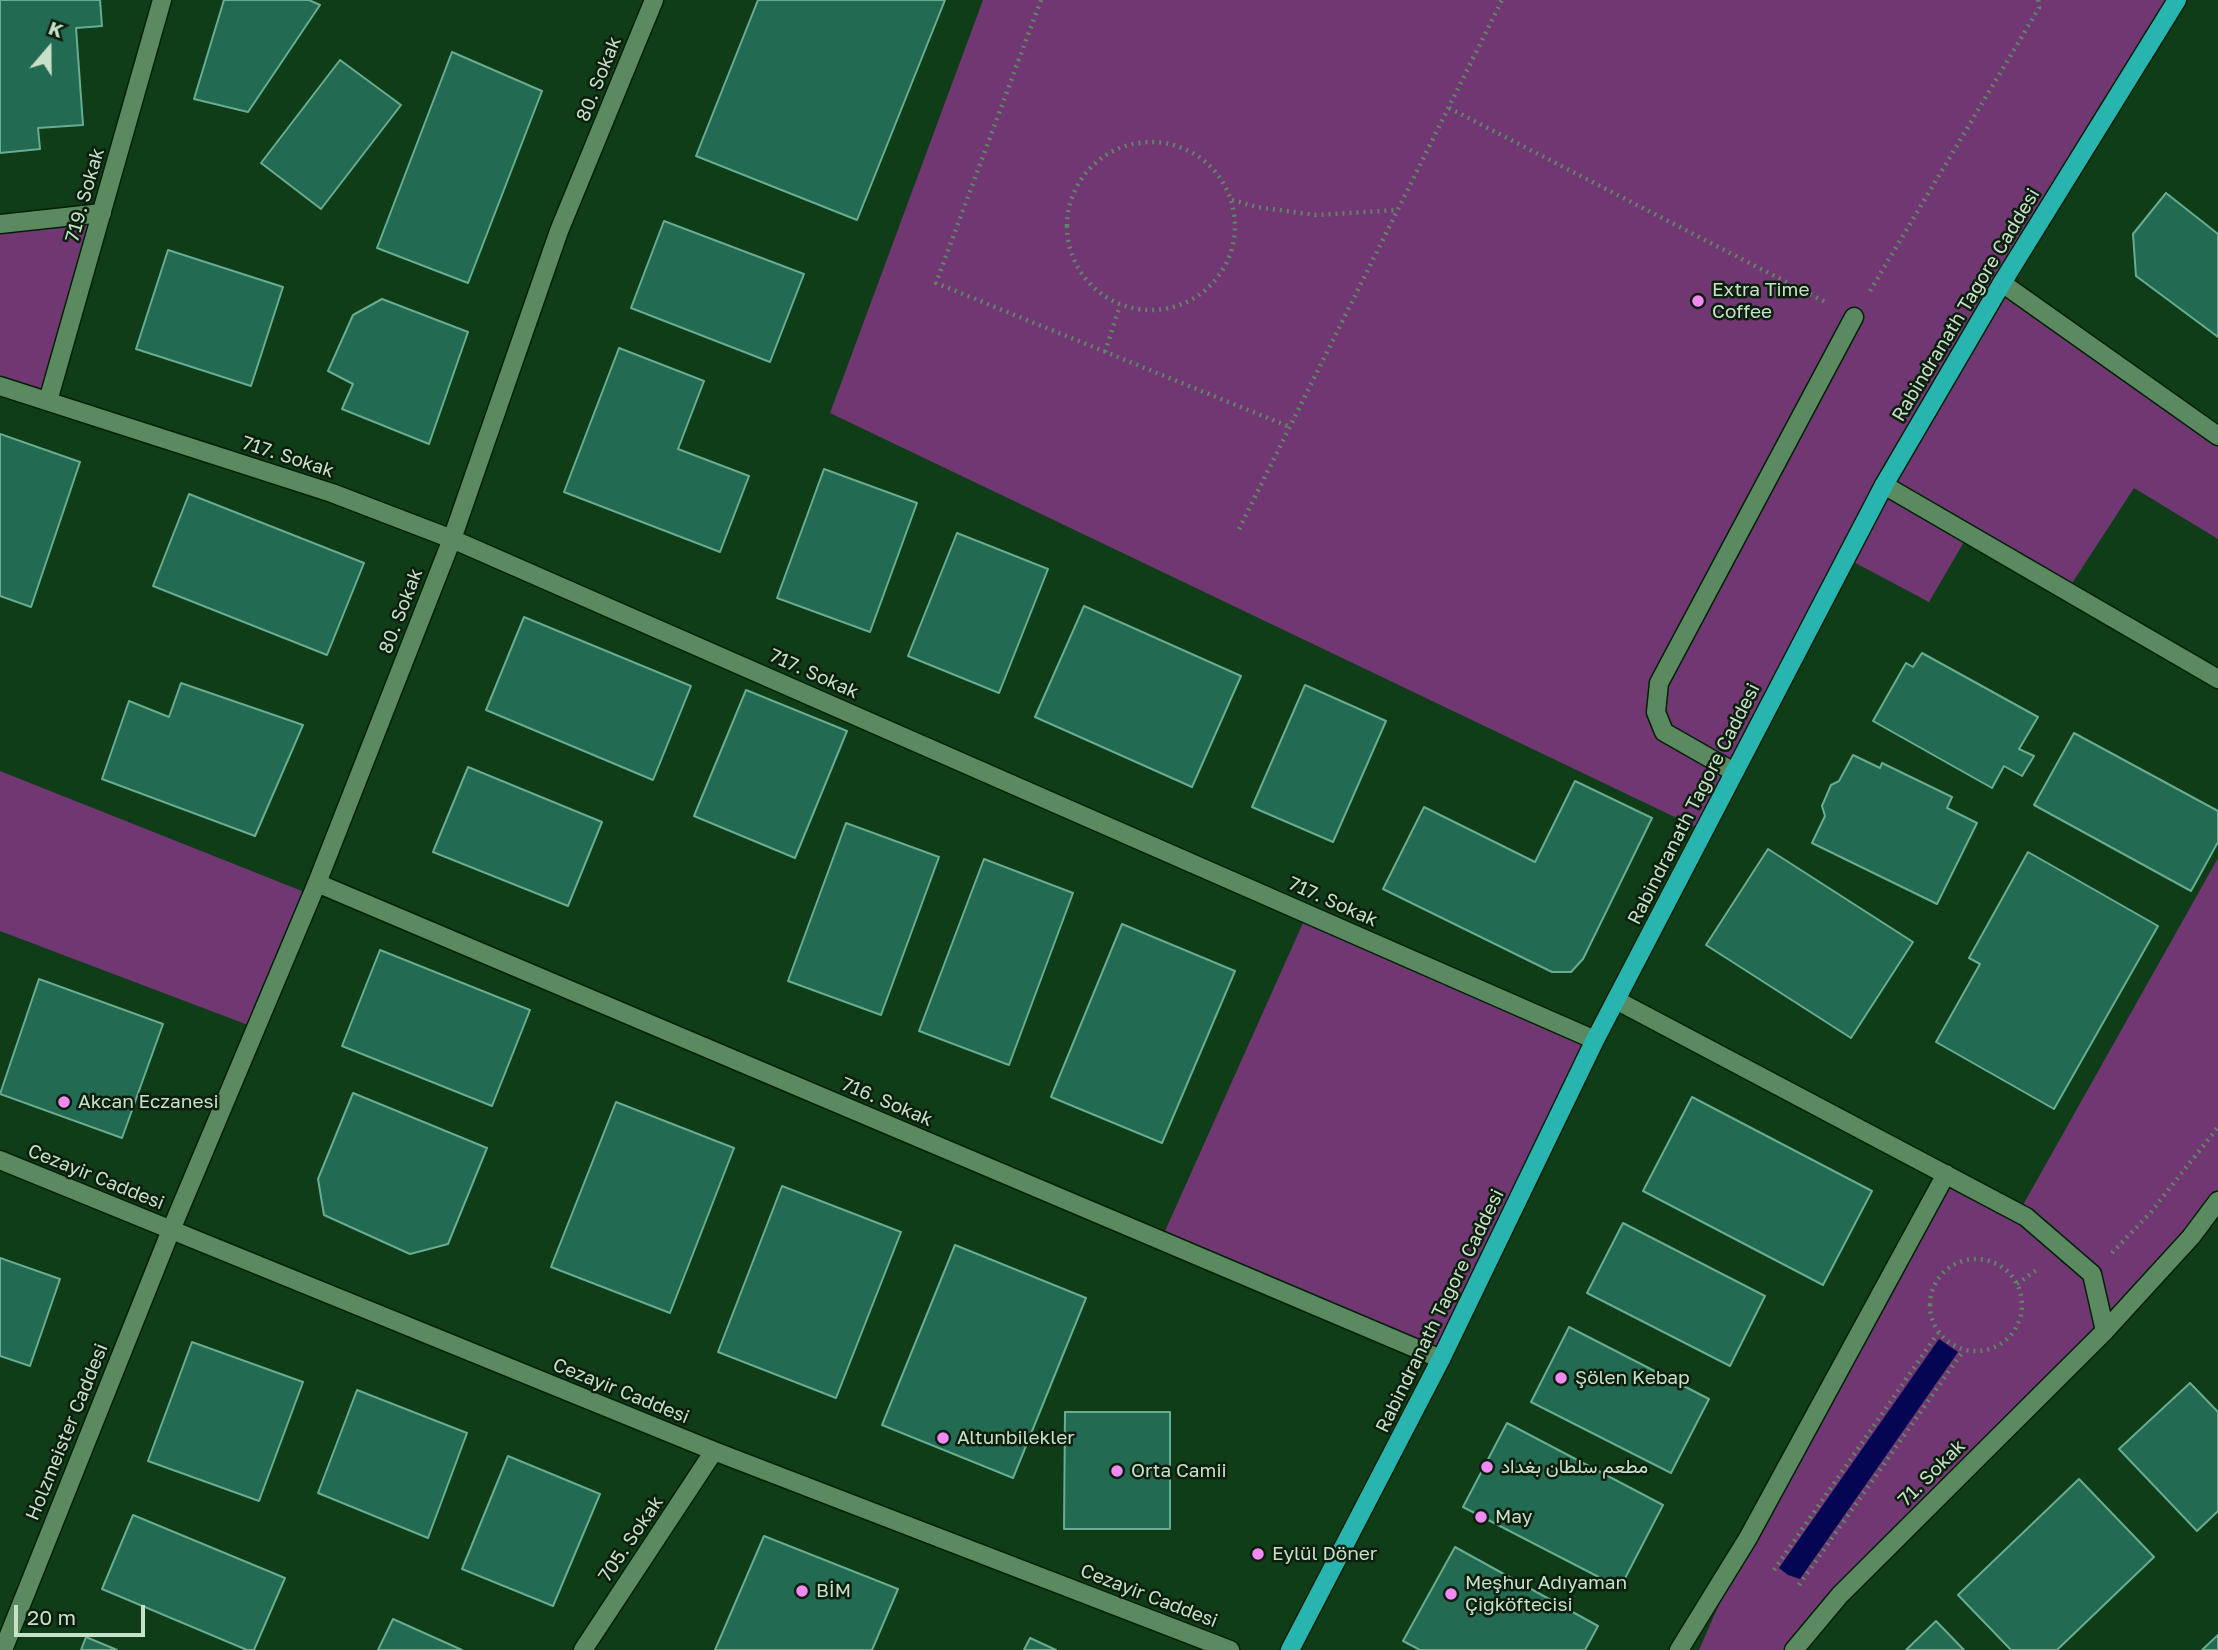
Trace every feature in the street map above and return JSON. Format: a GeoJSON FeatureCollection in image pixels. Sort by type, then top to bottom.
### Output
{"type":"FeatureCollection","features":[{"type":"Feature","properties":{"kind":"main road","name":"Rabindranath Tagore Caddesi"},"geometry":{"type":"LineString","coordinates":[[1290,1650],[1441,1359],[1595,1040],[1884,485],[2002,283],[2178,0]]}},
{"type":"Feature","properties":{"kind":"street","name":"719. Sokak"},"geometry":{"type":"LineString","coordinates":[[48,401],[162,0]]}},
{"type":"Feature","properties":{"kind":"street","name":"80. Sokak"},"geometry":{"type":"LineString","coordinates":[[171,1230],[317,883],[452,539],[559,231],[654,0]]}},
{"type":"Feature","properties":{"kind":"street"},"geometry":{"type":"LineString","coordinates":[[0,224],[102,213]]}},
{"type":"Feature","properties":{"kind":"street"},"geometry":{"type":"LineString","coordinates":[[2002,283],[2218,436]]}},
{"type":"Feature","properties":{"kind":"street"},"geometry":{"type":"LineString","coordinates":[[1734,772],[1664,732],[1656,712],[1659,683],[1854,317]]}},
{"type":"Feature","properties":{"kind":"street","name":"717. Sokak"},"geometry":{"type":"LineString","coordinates":[[0,386],[332,493],[452,539],[1595,1040]]}},
{"type":"Feature","properties":{"kind":"street"},"geometry":{"type":"LineString","coordinates":[[1884,485],[2218,679]]}},
{"type":"Feature","properties":{"kind":"street","name":"716. Sokak"},"geometry":{"type":"LineString","coordinates":[[317,883],[1441,1359]]}},
{"type":"Feature","properties":{"kind":"street"},"geometry":{"type":"LineString","coordinates":[[1616,1000],[2026,1217],[2092,1274],[2105,1331]]}},
{"type":"Feature","properties":{"kind":"street","name":"Cezayir Caddesi"},"geometry":{"type":"LineString","coordinates":[[0,1160],[714,1451],[1230,1650]]}},
{"type":"Feature","properties":{"kind":"street"},"geometry":{"type":"LineString","coordinates":[[1679,1650],[1748,1538],[1946,1174]]}},
{"type":"Feature","properties":{"kind":"street","name":"71. Sokak"},"geometry":{"type":"LineString","coordinates":[[1794,1650],[1840,1595],[2105,1331],[2190,1237],[2218,1201]]}},
{"type":"Feature","properties":{"kind":"street","name":"Holzmeister Caddesi"},"geometry":{"type":"LineString","coordinates":[[2,1650],[171,1230]]}},
{"type":"Feature","properties":{"kind":"street","name":"705. Sokak"},"geometry":{"type":"LineString","coordinates":[[583,1650],[714,1451]]}},
{"type":"Feature","properties":{"kind":"path"},"geometry":{"type":"LineString","coordinates":[[1041,0],[936,283],[1290,427]]}},
{"type":"Feature","properties":{"kind":"path"},"geometry":{"type":"LineString","coordinates":[[1240,528],[1502,0]]}},
{"type":"Feature","properties":{"kind":"path"},"geometry":{"type":"LineString","coordinates":[[1449,108],[1854,317],[2039,8],[2038,0]]}},
{"type":"Feature","properties":{"kind":"path"},"geometry":{"type":"LineString","coordinates":[[1148,142],[1177,145],[1202,159],[1222,180],[1231,200],[1236,232],[1230,257],[1217,280],[1198,298],[1174,308],[1147,311],[1120,305],[1095,289],[1077,267],[1067,241],[1068,212],[1077,184],[1095,162],[1120,147],[1148,142]]}},
{"type":"Feature","properties":{"kind":"path"},"geometry":{"type":"LineString","coordinates":[[1231,200],[1256,207],[1316,215],[1359,215],[1398,210]]}},
{"type":"Feature","properties":{"kind":"path"},"geometry":{"type":"LineString","coordinates":[[1105,352],[1120,305]]}},
{"type":"Feature","properties":{"kind":"path"},"geometry":{"type":"LineString","coordinates":[[2092,1274],[2151,1212],[2218,1127]]}},
{"type":"Feature","properties":{"kind":"path"},"geometry":{"type":"LineString","coordinates":[[1981,1258],[2008,1271],[2017,1284],[2022,1314],[2016,1328],[1994,1348],[1979,1352],[1964,1350],[1950,1344],[1938,1333],[1928,1304],[1939,1276],[1951,1265],[1981,1258]]}},
{"type":"Feature","properties":{"kind":"path"},"geometry":{"type":"LineString","coordinates":[[1774,1570],[1938,1333]]}},
{"type":"Feature","properties":{"kind":"path"},"geometry":{"type":"LineString","coordinates":[[1799,1585],[1964,1350]]}},
{"type":"Feature","properties":{"kind":"shaded area"},"geometry":{"type":"Polygon","coordinates":[[[983,0],[2177,0],[2002,283],[2218,436],[2218,539],[2134,488],[2067,591],[1968,535],[1929,602],[1846,558],[1704,831],[830,413],[983,0]]]}},
{"type":"Feature","properties":{"kind":"shaded area"},"geometry":{"type":"Polygon","coordinates":[[[102,213],[48,401],[0,386],[0,224],[102,213]]]}},
{"type":"Feature","properties":{"kind":"shaded area"},"geometry":{"type":"Polygon","coordinates":[[[0,771],[312,895],[256,1028],[0,931],[0,771]]]}},
{"type":"Feature","properties":{"kind":"shaded area"},"geometry":{"type":"Polygon","coordinates":[[[2218,858],[2218,1201],[2105,1331],[1784,1650],[1699,1650],[1748,1538],[1946,1174],[2019,1212],[2218,858]]]}},
{"type":"Feature","properties":{"kind":"shaded area"},"geometry":{"type":"Polygon","coordinates":[[[1307,914],[1597,1042],[1441,1359],[1161,1240],[1307,914]]]}},
{"type":"Feature","properties":{"kind":"shaded area"},"geometry":{"type":"Polygon","coordinates":[[[1939,1339],[1958,1352],[1800,1579],[1788,1575],[1779,1568],[1939,1339]]]}},
{"type":"Feature","properties":{"kind":"building"},"geometry":{"type":"Polygon","coordinates":[[[0,0],[100,0],[102,26],[76,28],[83,125],[38,128],[40,149],[0,153],[0,0]]]}},
{"type":"Feature","properties":{"kind":"building"},"geometry":{"type":"Polygon","coordinates":[[[224,0],[309,0],[320,5],[248,112],[194,99],[224,0]]]}},
{"type":"Feature","properties":{"kind":"building"},"geometry":{"type":"Polygon","coordinates":[[[758,0],[945,0],[857,220],[696,156],[758,0]]]}},
{"type":"Feature","properties":{"kind":"building"},"geometry":{"type":"Polygon","coordinates":[[[452,52],[542,91],[468,283],[377,248],[452,52]]]}},
{"type":"Feature","properties":{"kind":"building"},"geometry":{"type":"Polygon","coordinates":[[[340,60],[401,105],[321,209],[261,163],[340,60]]]}},
{"type":"Feature","properties":{"kind":"building"},"geometry":{"type":"Polygon","coordinates":[[[2166,193],[2218,234],[2218,337],[2136,276],[2133,234],[2166,193]]]}},
{"type":"Feature","properties":{"kind":"building"},"geometry":{"type":"Polygon","coordinates":[[[664,221],[804,274],[770,362],[631,308],[664,221]]]}},
{"type":"Feature","properties":{"kind":"building"},"geometry":{"type":"Polygon","coordinates":[[[168,250],[283,287],[251,386],[136,349],[168,250]]]}},
{"type":"Feature","properties":{"kind":"building"},"geometry":{"type":"Polygon","coordinates":[[[382,299],[468,332],[429,444],[342,409],[353,384],[328,371],[353,315],[382,299]]]}},
{"type":"Feature","properties":{"kind":"building"},"geometry":{"type":"Polygon","coordinates":[[[619,348],[704,381],[678,449],[749,476],[720,552],[564,492],[619,348]]]}},
{"type":"Feature","properties":{"kind":"building"},"geometry":{"type":"Polygon","coordinates":[[[0,434],[80,462],[31,607],[0,596],[0,434]]]}},
{"type":"Feature","properties":{"kind":"building"},"geometry":{"type":"Polygon","coordinates":[[[824,469],[917,503],[870,632],[777,598],[824,469]]]}},
{"type":"Feature","properties":{"kind":"building"},"geometry":{"type":"Polygon","coordinates":[[[189,494],[364,563],[327,655],[153,586],[189,494]]]}},
{"type":"Feature","properties":{"kind":"building"},"geometry":{"type":"Polygon","coordinates":[[[957,533],[1048,569],[999,693],[908,656],[957,533]]]}},
{"type":"Feature","properties":{"kind":"building"},"geometry":{"type":"Polygon","coordinates":[[[1084,606],[1241,676],[1192,787],[1035,717],[1084,606]]]}},
{"type":"Feature","properties":{"kind":"building"},"geometry":{"type":"Polygon","coordinates":[[[524,617],[691,686],[653,780],[486,710],[524,617]]]}},
{"type":"Feature","properties":{"kind":"building"},"geometry":{"type":"Polygon","coordinates":[[[1922,653],[2038,717],[2019,749],[2034,756],[2022,776],[2004,766],[1992,788],[1873,721],[1906,663],[1913,667],[1922,653]]]}},
{"type":"Feature","properties":{"kind":"building"},"geometry":{"type":"Polygon","coordinates":[[[181,683],[303,725],[255,836],[102,779],[129,701],[169,717],[181,683]]]}},
{"type":"Feature","properties":{"kind":"building"},"geometry":{"type":"Polygon","coordinates":[[[1305,685],[1386,721],[1333,842],[1252,807],[1305,685]]]}},
{"type":"Feature","properties":{"kind":"building"},"geometry":{"type":"Polygon","coordinates":[[[746,690],[847,731],[795,858],[694,816],[746,690]]]}},
{"type":"Feature","properties":{"kind":"building"},"geometry":{"type":"Polygon","coordinates":[[[2074,733],[2218,811],[2218,842],[2191,891],[2034,805],[2074,733]]]}},
{"type":"Feature","properties":{"kind":"building"},"geometry":{"type":"Polygon","coordinates":[[[1853,755],[1880,768],[1882,763],[1952,797],[1947,808],[1977,823],[1937,904],[1812,843],[1825,816],[1822,806],[1831,785],[1839,781],[1853,755]]]}},
{"type":"Feature","properties":{"kind":"building"},"geometry":{"type":"Polygon","coordinates":[[[468,767],[602,822],[568,906],[433,852],[468,767]]]}},
{"type":"Feature","properties":{"kind":"building"},"geometry":{"type":"Polygon","coordinates":[[[1575,781],[1652,818],[1583,959],[1571,972],[1552,972],[1383,889],[1424,807],[1535,862],[1575,781]]]}},
{"type":"Feature","properties":{"kind":"building"},"geometry":{"type":"Polygon","coordinates":[[[846,823],[939,857],[881,1015],[788,981],[846,823]]]}},
{"type":"Feature","properties":{"kind":"building"},"geometry":{"type":"Polygon","coordinates":[[[1768,849],[1913,942],[1851,1038],[1706,945],[1768,849]]]}},
{"type":"Feature","properties":{"kind":"building"},"geometry":{"type":"Polygon","coordinates":[[[2028,852],[2158,926],[2054,1109],[1936,1042],[1980,964],[1969,958],[2028,852]]]}},
{"type":"Feature","properties":{"kind":"building"},"geometry":{"type":"Polygon","coordinates":[[[984,859],[1073,893],[1009,1065],[919,1031],[984,859]]]}},
{"type":"Feature","properties":{"kind":"building"},"geometry":{"type":"Polygon","coordinates":[[[1122,924],[1235,971],[1162,1143],[1051,1097],[1122,924]]]}},
{"type":"Feature","properties":{"kind":"building"},"geometry":{"type":"Polygon","coordinates":[[[380,950],[530,1010],[492,1106],[342,1046],[380,950]]]}},
{"type":"Feature","properties":{"kind":"building"},"geometry":{"type":"Polygon","coordinates":[[[39,979],[163,1024],[122,1138],[0,1094],[39,979]]]}},
{"type":"Feature","properties":{"kind":"building"},"geometry":{"type":"Polygon","coordinates":[[[353,1093],[487,1148],[448,1244],[410,1254],[324,1215],[318,1179],[353,1093]]]}},
{"type":"Feature","properties":{"kind":"building"},"geometry":{"type":"Polygon","coordinates":[[[1692,1097],[1872,1191],[1823,1285],[1643,1191],[1692,1097]]]}},
{"type":"Feature","properties":{"kind":"building"},"geometry":{"type":"Polygon","coordinates":[[[616,1102],[734,1148],[670,1313],[551,1267],[616,1102]]]}},
{"type":"Feature","properties":{"kind":"building"},"geometry":{"type":"Polygon","coordinates":[[[782,1186],[901,1232],[836,1398],[718,1352],[782,1186]]]}},
{"type":"Feature","properties":{"kind":"building"},"geometry":{"type":"Polygon","coordinates":[[[1623,1223],[1765,1296],[1730,1366],[1587,1293],[1623,1223]]]}},
{"type":"Feature","properties":{"kind":"building"},"geometry":{"type":"Polygon","coordinates":[[[955,1245],[1086,1298],[1013,1478],[882,1425],[955,1245]]]}},
{"type":"Feature","properties":{"kind":"building"},"geometry":{"type":"Polygon","coordinates":[[[0,1258],[60,1279],[30,1366],[0,1356],[0,1258]]]}},
{"type":"Feature","properties":{"kind":"building"},"geometry":{"type":"Polygon","coordinates":[[[1569,1327],[1709,1399],[1671,1473],[1531,1402],[1569,1327]]]}},
{"type":"Feature","properties":{"kind":"building"},"geometry":{"type":"Polygon","coordinates":[[[192,1342],[303,1382],[259,1501],[148,1461],[192,1342]]]}},
{"type":"Feature","properties":{"kind":"building"},"geometry":{"type":"Polygon","coordinates":[[[2190,1383],[2218,1412],[2218,1511],[2197,1531],[2119,1449],[2190,1383]]]}},
{"type":"Feature","properties":{"kind":"building"},"geometry":{"type":"Polygon","coordinates":[[[357,1390],[467,1433],[428,1538],[318,1493],[357,1390]]]}},
{"type":"Feature","properties":{"kind":"building","name":"Orta Camii"},"geometry":{"type":"Polygon","coordinates":[[[1065,1412],[1170,1412],[1170,1529],[1064,1529],[1065,1412]]]}},
{"type":"Feature","properties":{"kind":"building"},"geometry":{"type":"Polygon","coordinates":[[[1507,1423],[1663,1505],[1620,1588],[1463,1507],[1507,1423]]]}},
{"type":"Feature","properties":{"kind":"building"},"geometry":{"type":"Polygon","coordinates":[[[508,1456],[600,1494],[553,1606],[462,1569],[508,1456]]]}},
{"type":"Feature","properties":{"kind":"building"},"geometry":{"type":"Polygon","coordinates":[[[2079,1479],[2154,1557],[2057,1650],[2011,1650],[1958,1595],[2079,1479]]]}},
{"type":"Feature","properties":{"kind":"building"},"geometry":{"type":"Polygon","coordinates":[[[133,1515],[285,1578],[254,1650],[247,1650],[102,1589],[133,1515]]]}},
{"type":"Feature","properties":{"kind":"building"},"geometry":{"type":"Polygon","coordinates":[[[764,1536],[898,1589],[872,1650],[715,1650],[764,1536]]]}},
{"type":"Feature","properties":{"kind":"building"},"geometry":{"type":"Polygon","coordinates":[[[1455,1547],[1598,1626],[1585,1650],[1420,1650],[1403,1641],[1455,1547]]]}},
{"type":"Feature","properties":{"kind":"building"},"geometry":{"type":"Polygon","coordinates":[[[393,1619],[462,1650],[378,1650],[393,1619]]]}},
{"type":"Feature","properties":{"kind":"building"},"geometry":{"type":"Polygon","coordinates":[[[1936,1621],[1964,1650],[1906,1650],[1936,1621]]]}},
{"type":"Feature","properties":{"kind":"building"},"geometry":{"type":"Polygon","coordinates":[[[2218,1635],[2218,1650],[2202,1650],[2218,1635]]]}},
{"type":"Feature","properties":{"kind":"building"},"geometry":{"type":"Polygon","coordinates":[[[86,1637],[117,1650],[81,1650],[86,1637]]]}},
{"type":"Feature","properties":{"kind":"building"},"geometry":{"type":"Polygon","coordinates":[[[1030,1638],[1056,1650],[1024,1650],[1030,1638]]]}},
{"type":"Feature","properties":{"kind":"place","name":"Extra Time Coffee"},"geometry":{"type":"Point","coordinates":[1698,301]}},
{"type":"Feature","properties":{"kind":"place","name":"Akcan Eczanesi"},"geometry":{"type":"Point","coordinates":[64,1102]}},
{"type":"Feature","properties":{"kind":"place","name":"Şölen Kebap"},"geometry":{"type":"Point","coordinates":[1561,1378]}},
{"type":"Feature","properties":{"kind":"place","name":"Altunbilekler"},"geometry":{"type":"Point","coordinates":[943,1438]}},
{"type":"Feature","properties":{"kind":"place","name":"مطعم سلطان بغداد"},"geometry":{"type":"Point","coordinates":[1487,1467]}},
{"type":"Feature","properties":{"kind":"place","name":"Orta Camii"},"geometry":{"type":"Point","coordinates":[1117,1471]}},
{"type":"Feature","properties":{"kind":"place","name":"May"},"geometry":{"type":"Point","coordinates":[1481,1517]}},
{"type":"Feature","properties":{"kind":"place","name":"Eylül Döner"},"geometry":{"type":"Point","coordinates":[1258,1554]}},
{"type":"Feature","properties":{"kind":"place","name":"BİM"},"geometry":{"type":"Point","coordinates":[802,1591]}},
{"type":"Feature","properties":{"kind":"place","name":"Meşhur Adıyaman Çiğköftecisi"},"geometry":{"type":"Point","coordinates":[1451,1594]}}]}
